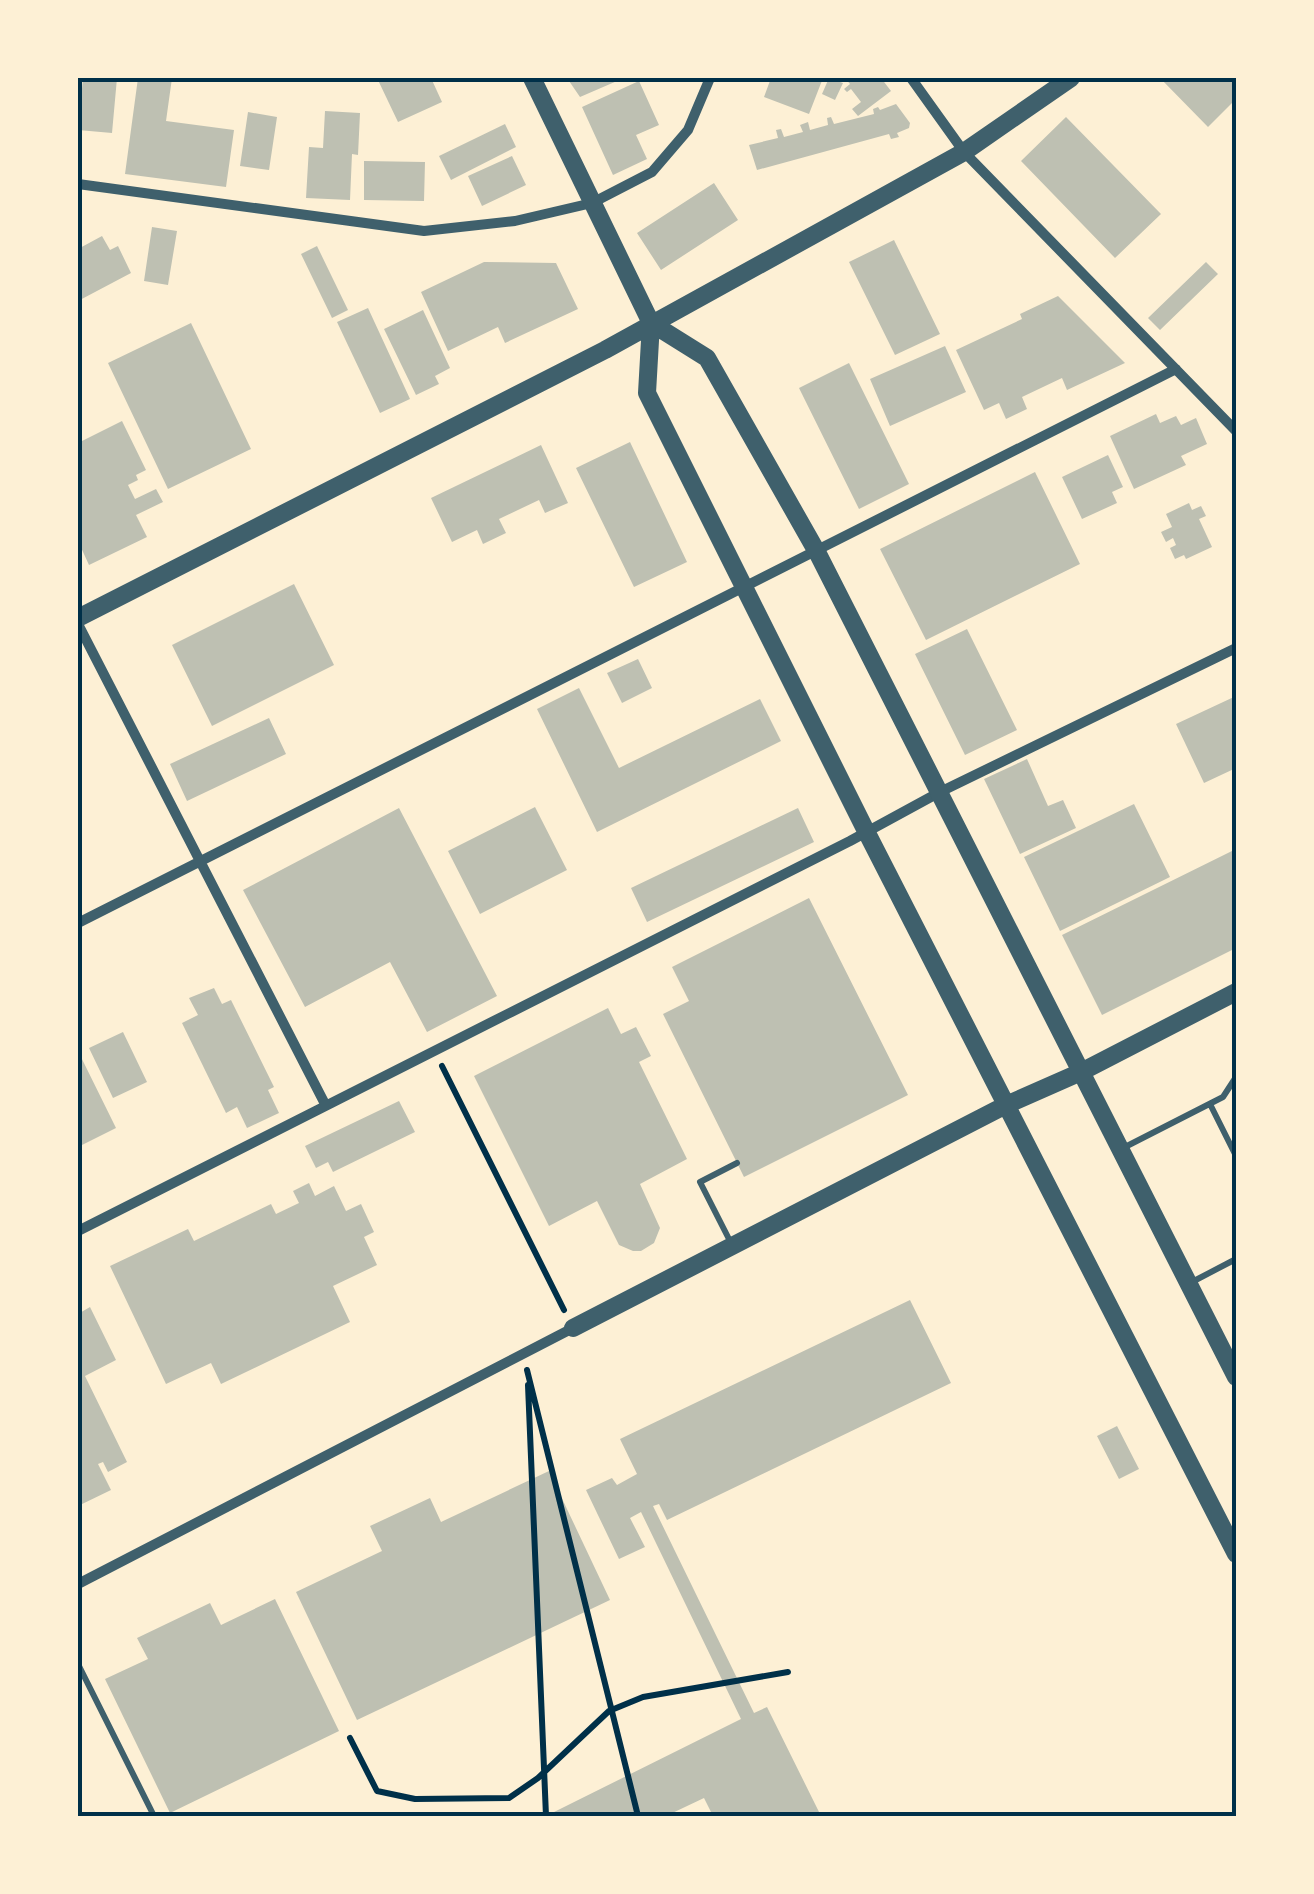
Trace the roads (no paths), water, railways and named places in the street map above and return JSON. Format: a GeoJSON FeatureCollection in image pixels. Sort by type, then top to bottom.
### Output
{"type":"FeatureCollection","features":[{"type":"Feature","properties":{"kind":"street"},"geometry":{"type":"LineString","coordinates":[[532,78],[651,323],[647,393],[1236,1554]]}},
{"type":"Feature","properties":{"kind":"street"},"geometry":{"type":"LineString","coordinates":[[78,184],[424,231],[515,221],[592,203],[652,172],[688,130],[710,78]]}},
{"type":"Feature","properties":{"kind":"street"},"geometry":{"type":"LineString","coordinates":[[910,78],[964,152],[1236,431]]}},
{"type":"Feature","properties":{"kind":"street"},"geometry":{"type":"LineString","coordinates":[[325,1104],[78,621],[605,350],[964,152],[1071,78]]}},
{"type":"Feature","properties":{"kind":"street"},"geometry":{"type":"LineString","coordinates":[[651,323],[707,358],[817,552],[1236,1377]]}},
{"type":"Feature","properties":{"kind":"street"},"geometry":{"type":"LineString","coordinates":[[78,923],[1176,369]]}},
{"type":"Feature","properties":{"kind":"street"},"geometry":{"type":"LineString","coordinates":[[78,1231],[867,833],[940,792],[1236,648]]}},
{"type":"Feature","properties":{"kind":"street"},"geometry":{"type":"LineString","coordinates":[[78,1584],[1006,1105],[1081,1072],[1236,992]]}},
{"type":"Feature","properties":{"kind":"lane"},"geometry":{"type":"LineString","coordinates":[[1122,1149],[1223,1096],[1236,1077]]}},
{"type":"Feature","properties":{"kind":"lane"},"geometry":{"type":"LineString","coordinates":[[1210,1103],[1236,1156]]}},
{"type":"Feature","properties":{"kind":"lane"},"geometry":{"type":"LineString","coordinates":[[732,1246],[700,1182],[737,1163]]}},
{"type":"Feature","properties":{"kind":"lane"},"geometry":{"type":"LineString","coordinates":[[1190,1283],[1236,1259]]}},
{"type":"Feature","properties":{"kind":"lane"},"geometry":{"type":"LineString","coordinates":[[78,1664],[154,1816]]}}]}
